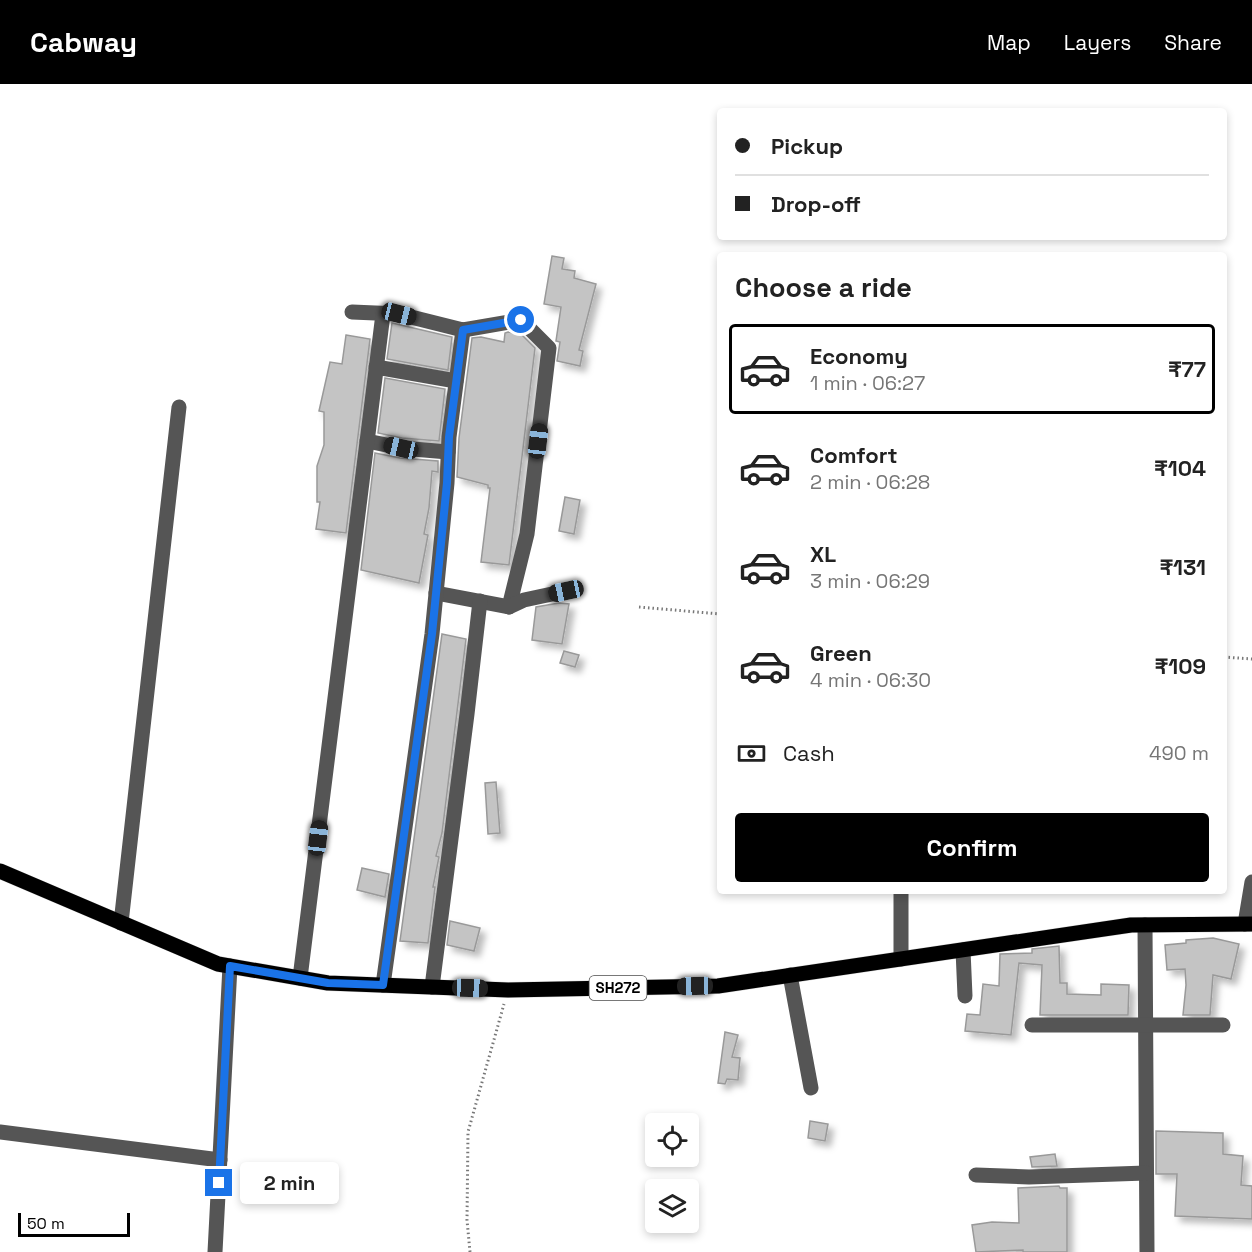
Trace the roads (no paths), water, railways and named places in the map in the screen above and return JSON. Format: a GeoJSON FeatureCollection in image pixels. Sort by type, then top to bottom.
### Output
{"type":"FeatureCollection","features":[{"type":"Feature","properties":{"kind":"main road","name":"SH272"},"geometry":{"type":"LineString","coordinates":[[0,871],[218,964],[328,983],[508,990],[718,986],[1131,925],[1248,924]]}},
{"type":"Feature","properties":{"kind":"street"},"geometry":{"type":"LineString","coordinates":[[352,312],[399,314],[463,330],[521,320],[549,348],[526,534],[509,607]]}},
{"type":"Feature","properties":{"kind":"street"},"geometry":{"type":"LineString","coordinates":[[300,978],[383,314]]}},
{"type":"Feature","properties":{"kind":"street"},"geometry":{"type":"LineString","coordinates":[[383,985],[436,593],[448,452],[463,330]]}},
{"type":"Feature","properties":{"kind":"street"},"geometry":{"type":"LineString","coordinates":[[376,367],[456,381]]}},
{"type":"Feature","properties":{"kind":"street"},"geometry":{"type":"LineString","coordinates":[[122,923],[179,407]]}},
{"type":"Feature","properties":{"kind":"street"},"geometry":{"type":"LineString","coordinates":[[367,441],[401,448],[448,452]]}},
{"type":"Feature","properties":{"kind":"street"},"geometry":{"type":"LineString","coordinates":[[436,593],[509,607],[524,600],[566,591]]}},
{"type":"Feature","properties":{"kind":"street"},"geometry":{"type":"LineString","coordinates":[[432,987],[480,601]]}},
{"type":"Feature","properties":{"kind":"street"},"geometry":{"type":"LineString","coordinates":[[1248,924],[1252,882]]}},
{"type":"Feature","properties":{"kind":"street"},"geometry":{"type":"LineString","coordinates":[[900,894],[901,959]]}},
{"type":"Feature","properties":{"kind":"street"},"geometry":{"type":"LineString","coordinates":[[1145,925],[1147,1252]]}},
{"type":"Feature","properties":{"kind":"street"},"geometry":{"type":"LineString","coordinates":[[963,950],[965,996]]}},
{"type":"Feature","properties":{"kind":"street"},"geometry":{"type":"LineString","coordinates":[[215,1252],[230,966]]}},
{"type":"Feature","properties":{"kind":"street"},"geometry":{"type":"LineString","coordinates":[[790,975],[811,1088]]}},
{"type":"Feature","properties":{"kind":"street"},"geometry":{"type":"LineString","coordinates":[[1032,1025],[1223,1025]]}},
{"type":"Feature","properties":{"kind":"street"},"geometry":{"type":"LineString","coordinates":[[0,1132],[220,1160]]}},
{"type":"Feature","properties":{"kind":"street"},"geometry":{"type":"LineString","coordinates":[[976,1175],[1029,1177],[1146,1173]]}}]}
